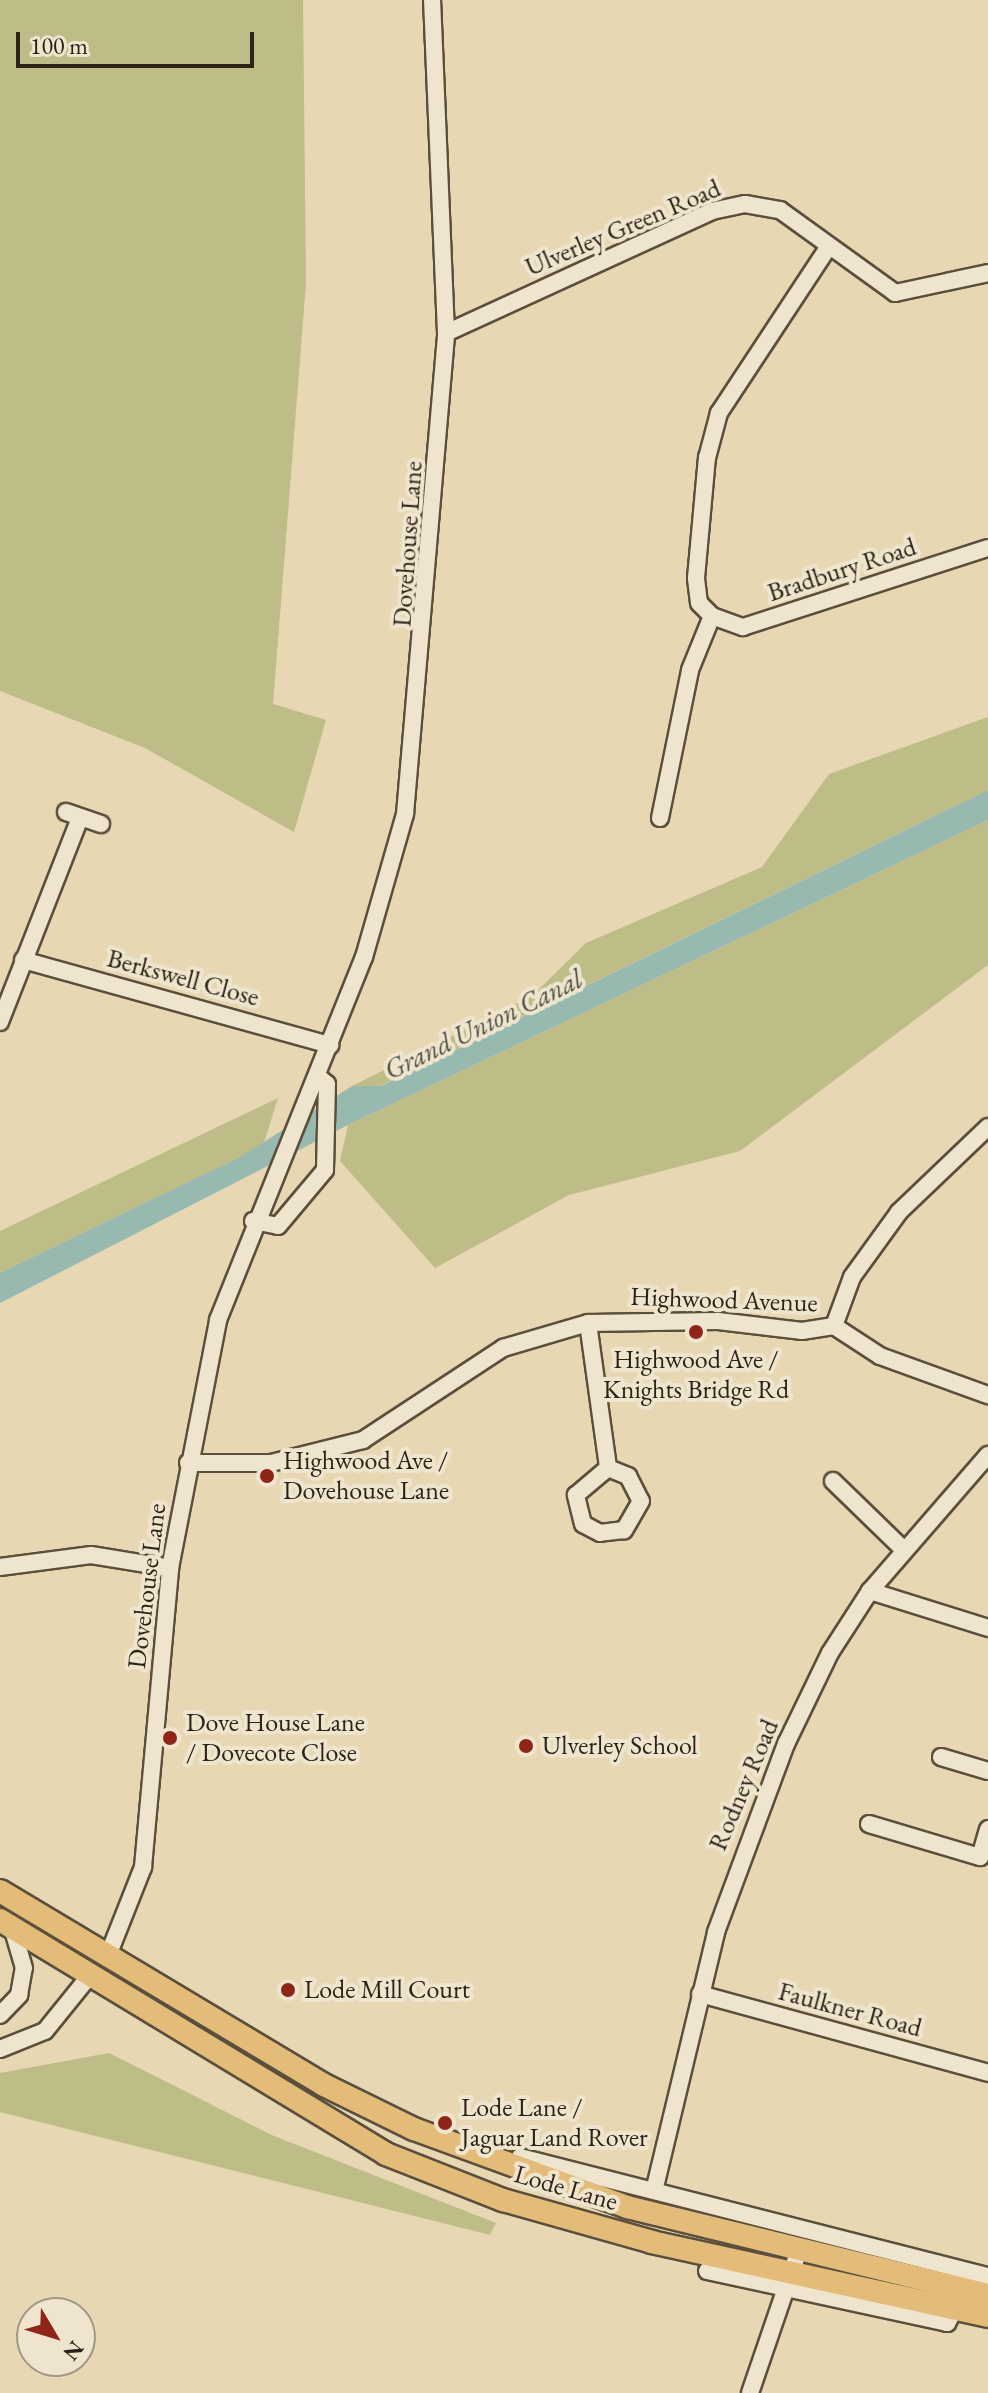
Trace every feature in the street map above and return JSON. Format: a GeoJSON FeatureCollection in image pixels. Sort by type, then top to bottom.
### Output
{"type":"FeatureCollection","features":[{"type":"Feature","properties":{"kind":"main road","name":"Lode Lane"},"geometry":{"type":"LineString","coordinates":[[0,1891],[107,1958],[345,2097],[484,2157],[627,2207],[988,2295]]}},
{"type":"Feature","properties":{"kind":"main road","name":"Lode Lane"},"geometry":{"type":"LineString","coordinates":[[6,1924],[386,2154],[503,2200],[790,2282],[988,2316]]}},
{"type":"Feature","properties":{"kind":"main road"},"geometry":{"type":"LineString","coordinates":[[91,1974],[107,1958]]}},
{"type":"Feature","properties":{"kind":"street","name":"Dovehouse Lane"},"geometry":{"type":"LineString","coordinates":[[107,1958],[126,1925],[143,1867],[170,1568],[218,1320],[253,1221],[330,1045],[390,881],[405,814],[446,333],[432,0]]}},
{"type":"Feature","properties":{"kind":"street","name":"Ulverley Green Road"},"geometry":{"type":"LineString","coordinates":[[446,333],[712,211],[745,204],[780,210],[827,249],[895,293],[988,273]]}},
{"type":"Feature","properties":{"kind":"street"},"geometry":{"type":"LineString","coordinates":[[660,818],[690,670],[712,616],[699,603],[696,578],[707,458],[719,413],[750,356],[827,249]]}},
{"type":"Feature","properties":{"kind":"street","name":"Bradbury Road"},"geometry":{"type":"LineString","coordinates":[[712,616],[743,627],[988,548]]}},
{"type":"Feature","properties":{"kind":"street"},"geometry":{"type":"LineString","coordinates":[[0,1022],[73,815],[101,824]]}},
{"type":"Feature","properties":{"kind":"street","name":"Berkswell Close"},"geometry":{"type":"LineString","coordinates":[[23,960],[330,1045]]}},
{"type":"Feature","properties":{"kind":"street"},"geometry":{"type":"LineString","coordinates":[[253,1221],[278,1226],[326,1164],[322,1107],[327,1084],[317,1076]]}},
{"type":"Feature","properties":{"kind":"street"},"geometry":{"type":"LineString","coordinates":[[834,1326],[852,1277],[899,1212],[988,1127]]}},
{"type":"Feature","properties":{"kind":"street","name":"Highwood Avenue"},"geometry":{"type":"LineString","coordinates":[[188,1463],[271,1463],[363,1440],[503,1348],[588,1323],[718,1321],[802,1331],[834,1326],[880,1356],[988,1395]]}},
{"type":"Feature","properties":{"kind":"street"},"geometry":{"type":"LineString","coordinates":[[588,1323],[608,1468]]}},
{"type":"Feature","properties":{"kind":"street","name":"Rodney Road"},"geometry":{"type":"LineString","coordinates":[[655,2187],[700,1994],[732,1879],[769,1783],[830,1653],[870,1591],[902,1548],[988,1455]]}},
{"type":"Feature","properties":{"kind":"street"},"geometry":{"type":"LineString","coordinates":[[833,1481],[902,1548]]}},
{"type":"Feature","properties":{"kind":"street"},"geometry":{"type":"LineString","coordinates":[[0,1567],[91,1555],[170,1568]]}},
{"type":"Feature","properties":{"kind":"street"},"geometry":{"type":"LineString","coordinates":[[870,1591],[988,1628]]}},
{"type":"Feature","properties":{"kind":"street"},"geometry":{"type":"LineString","coordinates":[[941,1757],[988,1771]]}},
{"type":"Feature","properties":{"kind":"street"},"geometry":{"type":"LineString","coordinates":[[869,1824],[984,1858],[988,1829]]}},
{"type":"Feature","properties":{"kind":"street"},"geometry":{"type":"LineString","coordinates":[[0,2015],[19,1995],[24,1968],[6,1924]]}},
{"type":"Feature","properties":{"kind":"street"},"geometry":{"type":"LineString","coordinates":[[0,2049],[45,2031],[91,1974]]}},
{"type":"Feature","properties":{"kind":"street","name":"Faulkner Road"},"geometry":{"type":"LineString","coordinates":[[700,1994],[988,2073]]}},
{"type":"Feature","properties":{"kind":"street","name":"Lode Lane"},"geometry":{"type":"LineString","coordinates":[[484,2157],[500,2152],[623,2189],[655,2187],[665,2197],[845,2245],[988,2276]]}},
{"type":"Feature","properties":{"kind":"street"},"geometry":{"type":"LineString","coordinates":[[750,2393],[799,2250]]}},
{"type":"Feature","properties":{"kind":"street"},"geometry":{"type":"LineString","coordinates":[[707,2271],[790,2282]]}},
{"type":"Feature","properties":{"kind":"shaded area"},"geometry":{"type":"Polygon","coordinates":[[[0,0],[303,0],[306,283],[273,704],[326,720],[294,832],[145,748],[0,691],[0,0]]]}},
{"type":"Feature","properties":{"kind":"shaded area"},"geometry":{"type":"Polygon","coordinates":[[[988,717],[988,790],[380,1086],[352,1086],[532,996],[586,943],[762,867],[829,774],[988,717]]]}},
{"type":"Feature","properties":{"kind":"shaded area"},"geometry":{"type":"Polygon","coordinates":[[[988,820],[988,965],[740,1151],[569,1195],[435,1268],[340,1161],[348,1125],[988,820]]]}},
{"type":"Feature","properties":{"kind":"shaded area"},"geometry":{"type":"Polygon","coordinates":[[[278,1098],[263,1146],[0,1273],[0,1231],[278,1098]]]}},
{"type":"Feature","properties":{"kind":"shaded area"},"geometry":{"type":"Polygon","coordinates":[[[109,2053],[274,2136],[496,2223],[490,2235],[0,2112],[0,2073],[109,2053]]]}},
{"type":"Feature","properties":{"kind":"water"},"geometry":{"type":"Polygon","coordinates":[[[988,790],[988,820],[348,1125],[0,1303],[0,1273],[240,1157],[352,1086],[381,1086],[988,790]]]}},
{"type":"Feature","properties":{"kind":"place","name":"Highwood Ave / Knights Bridge Rd"},"geometry":{"type":"Point","coordinates":[696,1332]}},
{"type":"Feature","properties":{"kind":"place","name":"Highwood Ave / Dovehouse Lane"},"geometry":{"type":"Point","coordinates":[267,1476]}},
{"type":"Feature","properties":{"kind":"place","name":"Dove House Lane / Dovecote Close"},"geometry":{"type":"Point","coordinates":[170,1738]}},
{"type":"Feature","properties":{"kind":"place","name":"Ulverley School"},"geometry":{"type":"Point","coordinates":[526,1746]}},
{"type":"Feature","properties":{"kind":"place","name":"Lode Mill Court"},"geometry":{"type":"Point","coordinates":[288,1990]}},
{"type":"Feature","properties":{"kind":"place","name":"Lode Lane / Jaguar Land Rover"},"geometry":{"type":"Point","coordinates":[445,2123]}},
{"type":"Feature","properties":{"kind":"water label","name":"Grand Union Canal"},"geometry":{"type":"Point","coordinates":[483,1024]}}]}
